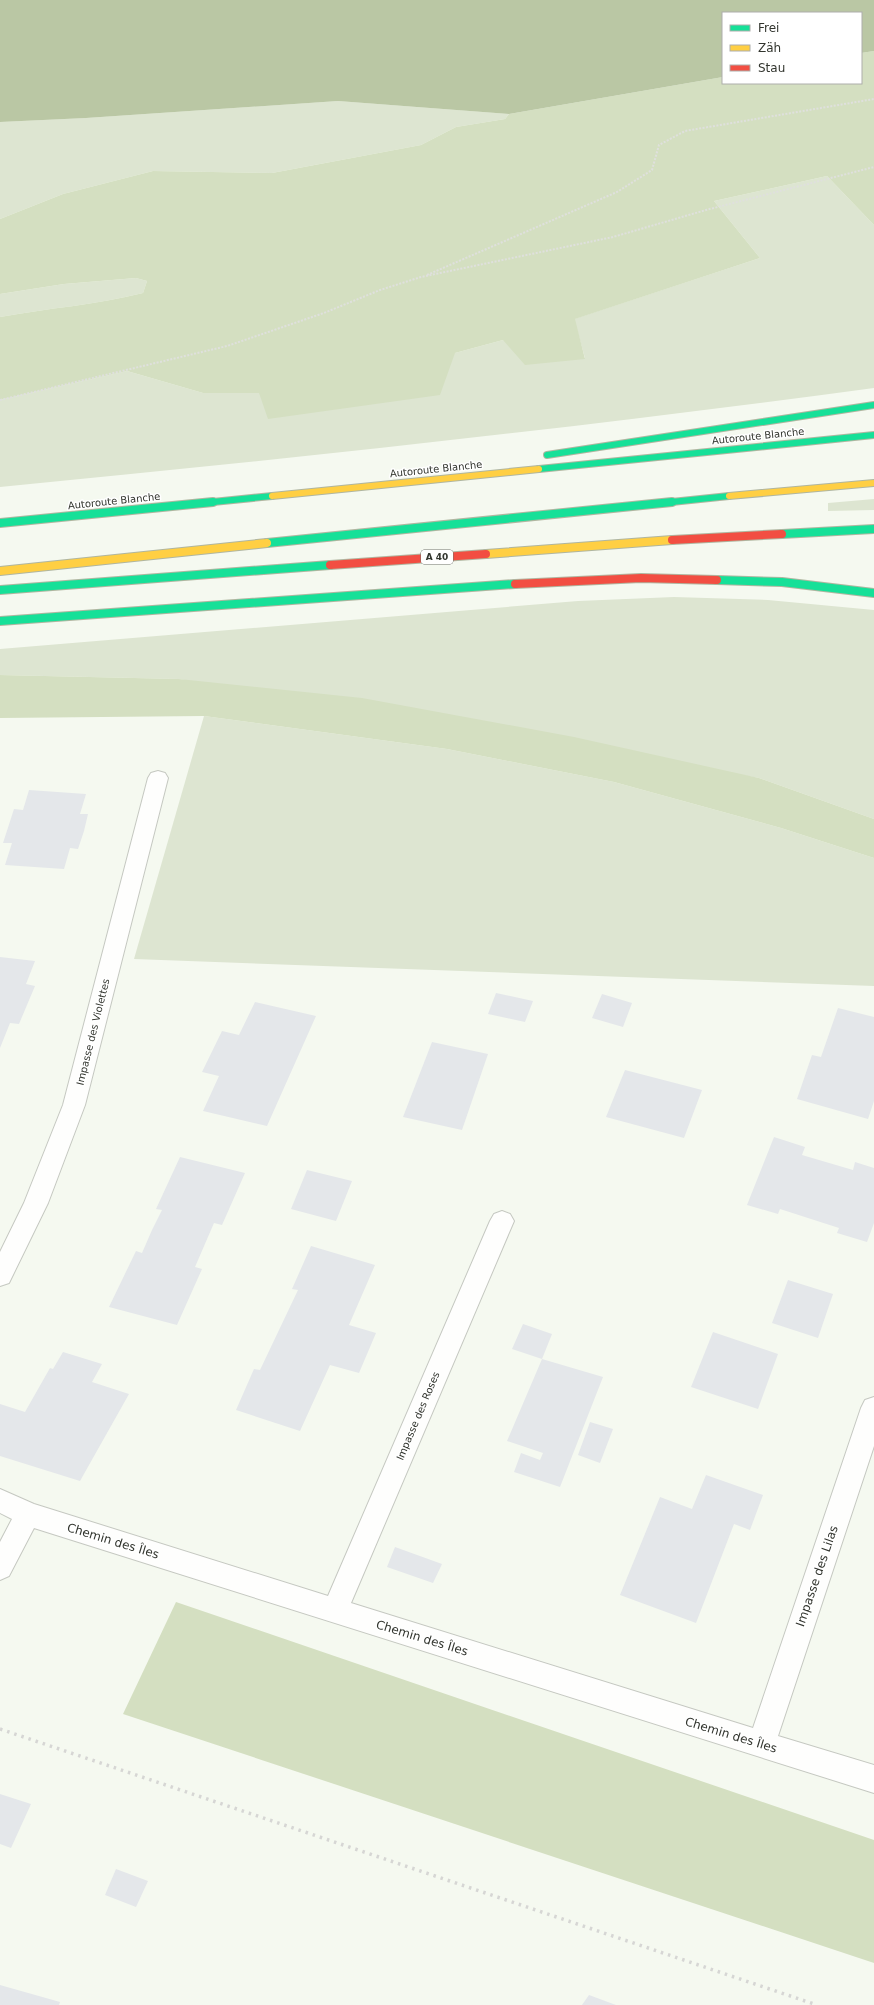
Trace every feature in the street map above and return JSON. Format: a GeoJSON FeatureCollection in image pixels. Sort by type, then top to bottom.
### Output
{"type":"FeatureCollection","features":[{"type":"Feature","properties":{"kind":"highway"},"geometry":{"type":"LineString","coordinates":[[540,456],[874,405]]}},
{"type":"Feature","properties":{"kind":"highway","name":"Autoroute Blanche"},"geometry":{"type":"LineString","coordinates":[[0,523],[874,435]]}},
{"type":"Feature","properties":{"kind":"highway"},"geometry":{"type":"LineString","coordinates":[[288,495],[477,465]]}},
{"type":"Feature","properties":{"kind":"highway"},"geometry":{"type":"LineString","coordinates":[[0,571],[550,513],[874,483]]}},
{"type":"Feature","properties":{"kind":"highway","name":"A 40"},"geometry":{"type":"LineString","coordinates":[[0,590],[672,540],[874,529]]}},
{"type":"Feature","properties":{"kind":"highway"},"geometry":{"type":"LineString","coordinates":[[0,621],[495,585],[641,578],[782,582],[874,593]]}},
{"type":"Feature","properties":{"kind":"street","name":"Impasse des Violettes"},"geometry":{"type":"LineString","coordinates":[[0,1276],[36,1203],[74,1104],[158,778]]}},
{"type":"Feature","properties":{"kind":"street","name":"Impasse des Roses"},"geometry":{"type":"LineString","coordinates":[[334,1610],[502,1221]]}},
{"type":"Feature","properties":{"kind":"street","name":"Impasse des Lilas"},"geometry":{"type":"LineString","coordinates":[[760,1744],[874,1408]]}},
{"type":"Feature","properties":{"kind":"street","name":"Chemin des Îles"},"geometry":{"type":"LineString","coordinates":[[0,1500],[28,1514],[874,1780]]}},
{"type":"Feature","properties":{"kind":"street"},"geometry":{"type":"LineString","coordinates":[[0,1568],[28,1514]]}},
{"type":"Feature","properties":{"kind":"path"},"geometry":{"type":"LineString","coordinates":[[0,400],[227,346],[324,313],[380,290],[421,277],[617,192],[652,170],[659,145],[685,132],[874,98]]}},
{"type":"Feature","properties":{"kind":"path"},"geometry":{"type":"LineString","coordinates":[[421,277],[614,237],[706,210],[874,167]]}},
{"type":"Feature","properties":{"kind":"shaded area"},"geometry":{"type":"Polygon","coordinates":[[[0,0],[874,0],[874,51],[862,53],[862,12],[722,12],[722,77],[509,114],[338,101],[86,118],[0,122],[0,0]]]}},
{"type":"Feature","properties":{"kind":"shaded area"},"geometry":{"type":"Polygon","coordinates":[[[874,51],[874,225],[827,176],[714,201],[760,258],[575,319],[585,359],[525,365],[503,340],[455,353],[440,395],[268,419],[259,393],[203,393],[127,371],[0,400],[0,317],[108,301],[143,293],[147,281],[136,278],[64,284],[0,294],[0,219],[63,194],[153,171],[272,173],[421,145],[456,127],[505,119],[509,114],[722,77],[722,84],[862,84],[862,53],[874,51]]]}},
{"type":"Feature","properties":{"kind":"shaded area"},"geometry":{"type":"Polygon","coordinates":[[[338,101],[509,114],[505,119],[456,127],[421,145],[272,173],[153,171],[63,194],[0,219],[0,122],[86,118],[338,101]]]}},
{"type":"Feature","properties":{"kind":"shaded area"},"geometry":{"type":"Polygon","coordinates":[[[827,176],[874,225],[874,388],[437,442],[0,487],[0,400],[127,371],[203,393],[259,393],[455,353],[503,340],[585,358],[574,319],[760,258],[714,201],[827,176]]]}},
{"type":"Feature","properties":{"kind":"shaded area"},"geometry":{"type":"Polygon","coordinates":[[[136,278],[147,281],[143,293],[108,301],[0,317],[0,294],[64,284],[136,278]]]}},
{"type":"Feature","properties":{"kind":"shaded area"},"geometry":{"type":"Polygon","coordinates":[[[874,499],[874,510],[828,511],[828,503],[874,499]]]}},
{"type":"Feature","properties":{"kind":"shaded area"},"geometry":{"type":"Polygon","coordinates":[[[674,597],[768,600],[874,610],[874,819],[759,778],[179,679],[0,675],[0,649],[578,601],[674,597]]]}},
{"type":"Feature","properties":{"kind":"shaded area"},"geometry":{"type":"Polygon","coordinates":[[[0,675],[179,679],[362,698],[574,737],[759,778],[874,819],[874,858],[781,828],[614,782],[447,749],[204,716],[0,718],[0,675]]]}},
{"type":"Feature","properties":{"kind":"shaded area"},"geometry":{"type":"Polygon","coordinates":[[[204,716],[447,749],[614,782],[781,828],[874,858],[874,986],[134,959],[204,716]]]}},
{"type":"Feature","properties":{"kind":"shaded area"},"geometry":{"type":"Polygon","coordinates":[[[176,1602],[874,1840],[874,1963],[123,1714],[176,1602]]]}},
{"type":"Feature","properties":{"kind":"building"},"geometry":{"type":"Polygon","coordinates":[[[29,790],[86,794],[80,814],[88,814],[84,831],[78,849],[70,848],[64,869],[5,865],[12,843],[3,843],[14,809],[23,810],[29,790]]]}},
{"type":"Feature","properties":{"kind":"building"},"geometry":{"type":"Polygon","coordinates":[[[0,957],[35,961],[26,984],[35,986],[19,1024],[10,1023],[0,1048],[0,957]]]}},
{"type":"Feature","properties":{"kind":"building"},"geometry":{"type":"Polygon","coordinates":[[[496,993],[533,1001],[525,1022],[488,1014],[496,993]]]}},
{"type":"Feature","properties":{"kind":"building"},"geometry":{"type":"Polygon","coordinates":[[[602,994],[632,1003],[623,1027],[592,1018],[602,994]]]}},
{"type":"Feature","properties":{"kind":"building"},"geometry":{"type":"Polygon","coordinates":[[[255,1002],[316,1016],[267,1126],[203,1111],[219,1076],[202,1072],[222,1031],[239,1035],[255,1002]]]}},
{"type":"Feature","properties":{"kind":"building"},"geometry":{"type":"Polygon","coordinates":[[[838,1008],[874,1017],[874,1101],[868,1119],[797,1099],[812,1055],[821,1057],[838,1008]]]}},
{"type":"Feature","properties":{"kind":"building"},"geometry":{"type":"Polygon","coordinates":[[[432,1042],[488,1054],[462,1130],[403,1117],[432,1042]]]}},
{"type":"Feature","properties":{"kind":"building"},"geometry":{"type":"Polygon","coordinates":[[[625,1070],[702,1090],[684,1138],[606,1117],[625,1070]]]}},
{"type":"Feature","properties":{"kind":"building"},"geometry":{"type":"Polygon","coordinates":[[[774,1137],[805,1147],[802,1155],[853,1170],[855,1162],[874,1168],[874,1223],[867,1242],[837,1233],[839,1228],[780,1209],[778,1214],[747,1205],[774,1137]]]}},
{"type":"Feature","properties":{"kind":"building"},"geometry":{"type":"Polygon","coordinates":[[[180,1157],[245,1173],[222,1225],[214,1223],[195,1267],[202,1269],[177,1325],[109,1307],[136,1251],[142,1253],[162,1210],[156,1209],[180,1157]]]}},
{"type":"Feature","properties":{"kind":"building"},"geometry":{"type":"Polygon","coordinates":[[[307,1170],[352,1181],[336,1221],[291,1209],[307,1170]]]}},
{"type":"Feature","properties":{"kind":"building"},"geometry":{"type":"Polygon","coordinates":[[[311,1246],[375,1265],[349,1325],[376,1333],[359,1373],[330,1365],[300,1431],[236,1410],[254,1369],[260,1370],[298,1290],[292,1289],[311,1246]]]}},
{"type":"Feature","properties":{"kind":"building"},"geometry":{"type":"Polygon","coordinates":[[[788,1280],[833,1294],[818,1338],[772,1323],[788,1280]]]}},
{"type":"Feature","properties":{"kind":"building"},"geometry":{"type":"Polygon","coordinates":[[[523,1324],[552,1334],[542,1359],[512,1349],[523,1324]]]}},
{"type":"Feature","properties":{"kind":"building"},"geometry":{"type":"Polygon","coordinates":[[[713,1332],[778,1354],[758,1409],[691,1387],[713,1332]]]}},
{"type":"Feature","properties":{"kind":"building"},"geometry":{"type":"Polygon","coordinates":[[[63,1352],[102,1364],[92,1382],[129,1394],[80,1481],[0,1456],[0,1404],[25,1412],[50,1368],[53,1369],[63,1352]]]}},
{"type":"Feature","properties":{"kind":"building"},"geometry":{"type":"Polygon","coordinates":[[[542,1359],[603,1377],[560,1487],[514,1472],[521,1453],[540,1460],[543,1453],[507,1441],[542,1359]]]}},
{"type":"Feature","properties":{"kind":"building"},"geometry":{"type":"Polygon","coordinates":[[[590,1422],[613,1429],[600,1463],[578,1455],[590,1422]]]}},
{"type":"Feature","properties":{"kind":"building"},"geometry":{"type":"Polygon","coordinates":[[[706,1475],[763,1495],[750,1530],[734,1524],[696,1623],[620,1595],[660,1497],[692,1509],[706,1475]]]}},
{"type":"Feature","properties":{"kind":"building"},"geometry":{"type":"Polygon","coordinates":[[[395,1547],[442,1564],[433,1583],[387,1567],[395,1547]]]}},
{"type":"Feature","properties":{"kind":"building"},"geometry":{"type":"Polygon","coordinates":[[[0,1794],[31,1804],[11,1848],[0,1844],[0,1794]]]}},
{"type":"Feature","properties":{"kind":"building"},"geometry":{"type":"Polygon","coordinates":[[[116,1869],[148,1881],[136,1907],[105,1895],[116,1869]]]}},
{"type":"Feature","properties":{"kind":"building"},"geometry":{"type":"Polygon","coordinates":[[[0,1985],[60,2002],[59,2005],[0,2005],[0,1985]]]}},
{"type":"Feature","properties":{"kind":"building"},"geometry":{"type":"Polygon","coordinates":[[[589,1995],[616,2005],[582,2005],[589,1995]]]}},
{"type":"Feature","properties":{"kind":"railway"},"geometry":{"type":"LineString","coordinates":[[0,1729],[817,2005]]}},
{"type":"Feature","properties":{"kind":"traffic: fast"},"geometry":{"type":"LineString","coordinates":[[547,455],[874,405]]}},
{"type":"Feature","properties":{"kind":"traffic: fast"},"geometry":{"type":"LineString","coordinates":[[539,469],[874,435]]}},
{"type":"Feature","properties":{"kind":"traffic: fast"},"geometry":{"type":"LineString","coordinates":[[0,523],[272,496]]}},
{"type":"Feature","properties":{"kind":"traffic: fast"},"geometry":{"type":"LineString","coordinates":[[267,543],[729,496]]}},
{"type":"Feature","properties":{"kind":"traffic: fast"},"geometry":{"type":"LineString","coordinates":[[782,534],[874,529]]}},
{"type":"Feature","properties":{"kind":"traffic: fast"},"geometry":{"type":"LineString","coordinates":[[0,590],[330,565]]}},
{"type":"Feature","properties":{"kind":"traffic: fast"},"geometry":{"type":"LineString","coordinates":[[717,580],[782,582],[874,593]]}},
{"type":"Feature","properties":{"kind":"traffic: fast"},"geometry":{"type":"LineString","coordinates":[[0,621],[515,584]]}},
{"type":"Feature","properties":{"kind":"traffic: slow"},"geometry":{"type":"LineString","coordinates":[[272,496],[539,469]]}},
{"type":"Feature","properties":{"kind":"traffic: slow"},"geometry":{"type":"LineString","coordinates":[[729,496],[874,483]]}},
{"type":"Feature","properties":{"kind":"traffic: slow"},"geometry":{"type":"LineString","coordinates":[[486,554],[672,540]]}},
{"type":"Feature","properties":{"kind":"traffic: slow"},"geometry":{"type":"LineString","coordinates":[[0,571],[267,543]]}},
{"type":"Feature","properties":{"kind":"traffic: jam"},"geometry":{"type":"LineString","coordinates":[[672,540],[782,534]]}},
{"type":"Feature","properties":{"kind":"traffic: jam"},"geometry":{"type":"LineString","coordinates":[[330,565],[486,554]]}},
{"type":"Feature","properties":{"kind":"traffic: jam"},"geometry":{"type":"LineString","coordinates":[[515,584],[641,578],[717,580]]}}]}
